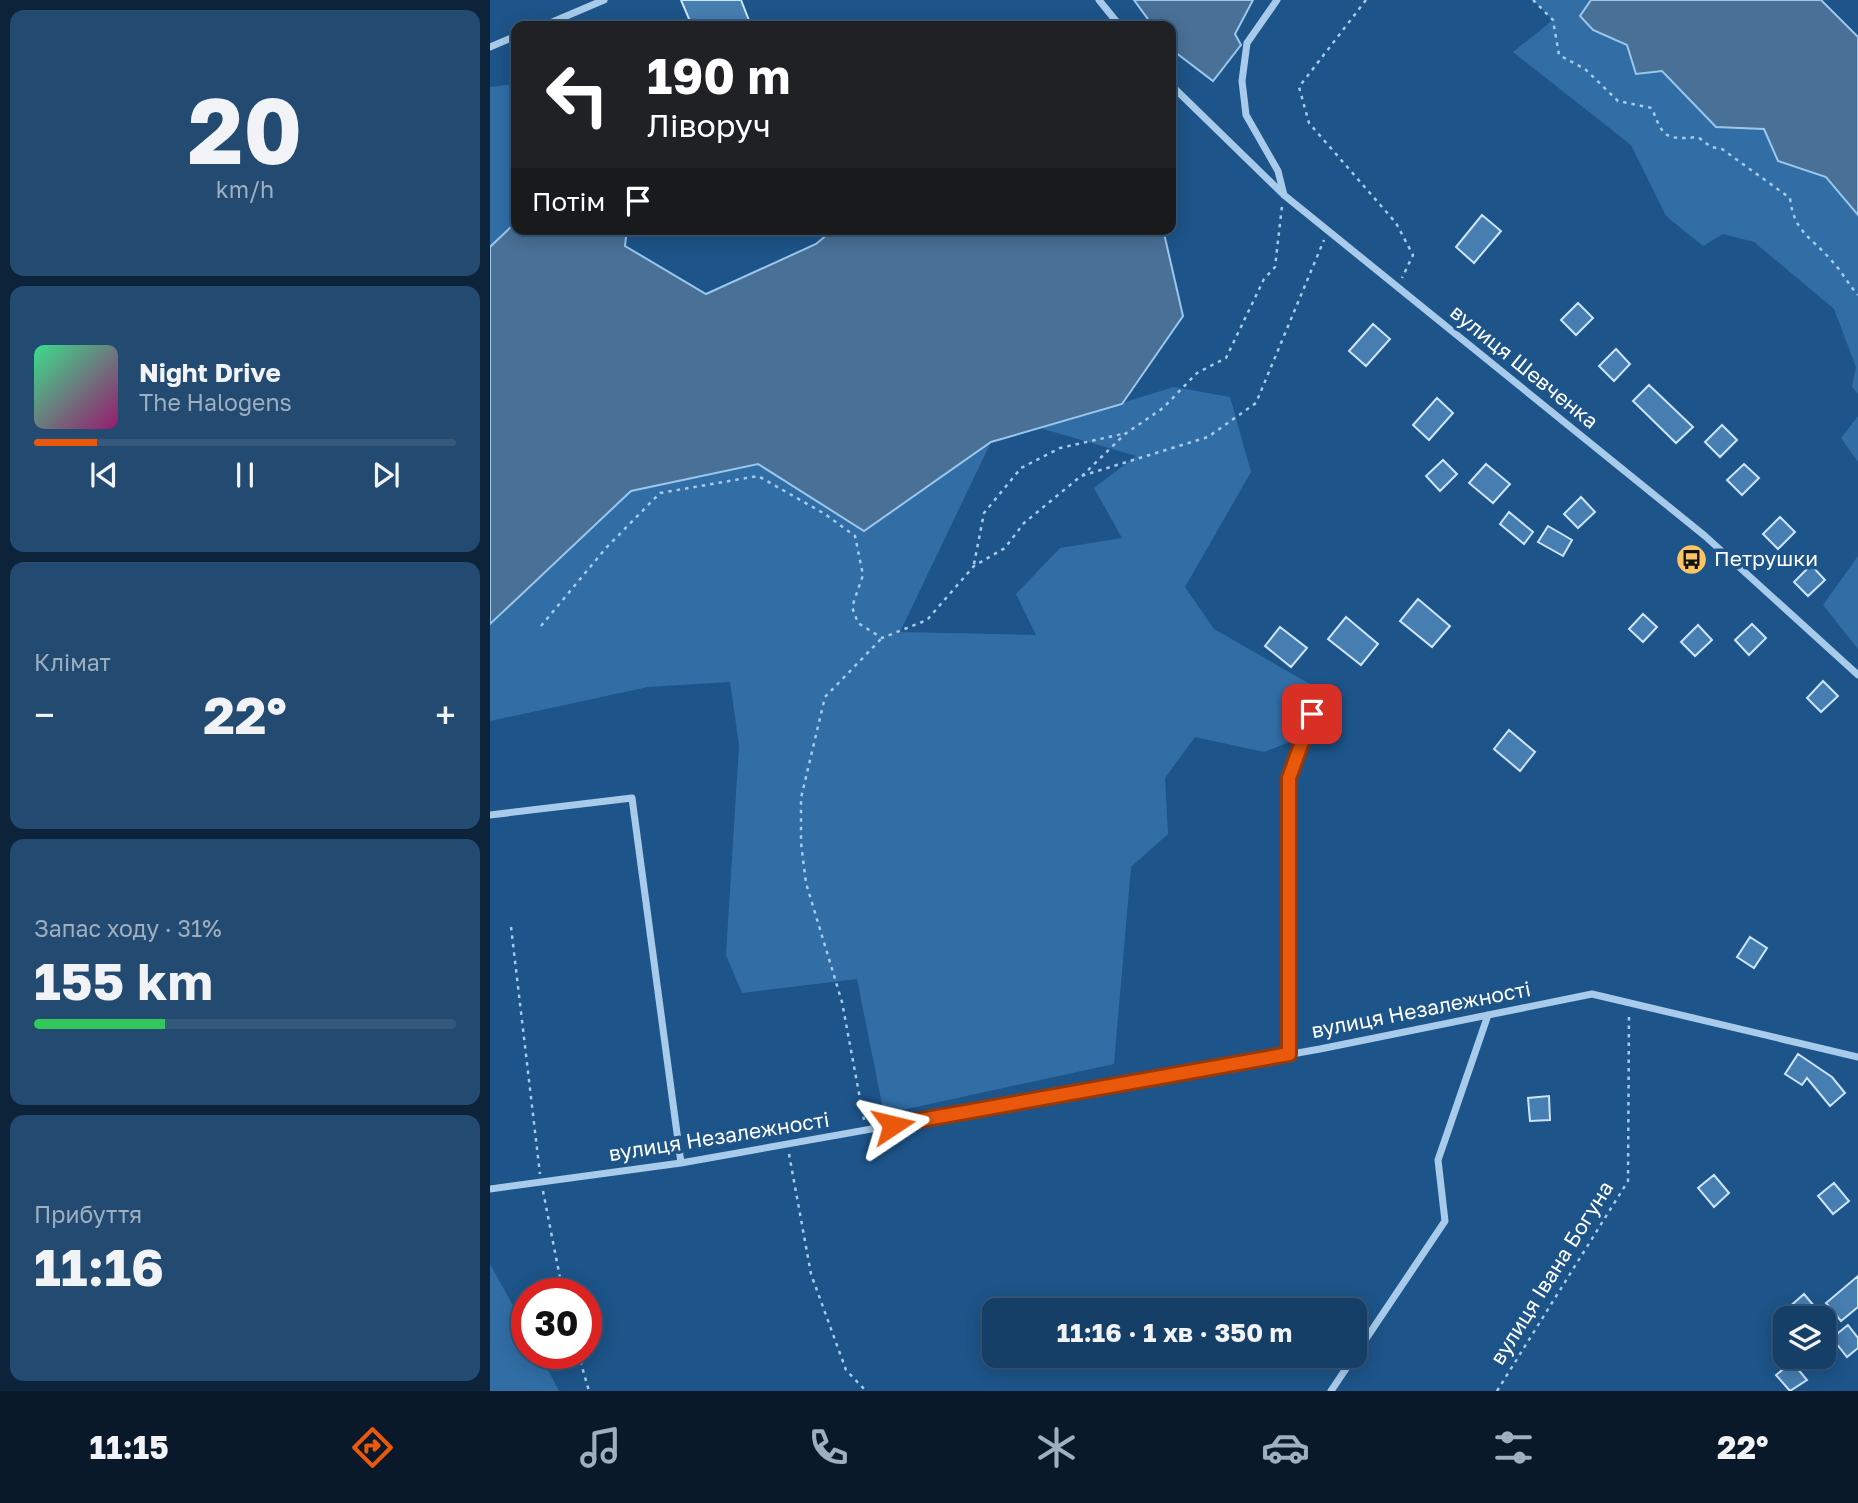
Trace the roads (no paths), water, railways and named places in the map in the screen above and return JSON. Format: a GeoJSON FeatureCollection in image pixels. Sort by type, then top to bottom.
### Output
{"type":"FeatureCollection","features":[{"type":"Feature","properties":{"kind":"street"},"geometry":{"type":"LineString","coordinates":[[555,21],[604,0]]}},
{"type":"Feature","properties":{"kind":"street"},"geometry":{"type":"LineString","coordinates":[[1099,0],[1116,21]]}},
{"type":"Feature","properties":{"kind":"street"},"geometry":{"type":"LineString","coordinates":[[1277,0],[1247,43],[1242,81],[1245,116],[1278,171],[1284,195]]}},
{"type":"Feature","properties":{"kind":"street"},"geometry":{"type":"LineString","coordinates":[[490,47],[511,39]]}},
{"type":"Feature","properties":{"kind":"street","name":"вулиця Шевченка"},"geometry":{"type":"LineString","coordinates":[[1176,90],[1284,195],[1705,536],[1858,675]]}},
{"type":"Feature","properties":{"kind":"street"},"geometry":{"type":"LineString","coordinates":[[1289,1054],[1289,778],[1312,714]]}},
{"type":"Feature","properties":{"kind":"street"},"geometry":{"type":"LineString","coordinates":[[490,816],[632,798],[681,1163]]}},
{"type":"Feature","properties":{"kind":"street","name":"вулиця Незалежності"},"geometry":{"type":"LineString","coordinates":[[490,1189],[681,1163],[1289,1054],[1592,994],[1858,1057]]}},
{"type":"Feature","properties":{"kind":"street"},"geometry":{"type":"LineString","coordinates":[[1331,1391],[1445,1221],[1438,1160],[1488,1015]]}},
{"type":"Feature","properties":{"kind":"place","name":"Петрушки"},"geometry":{"type":"Point","coordinates":[1691,559]}}]}
